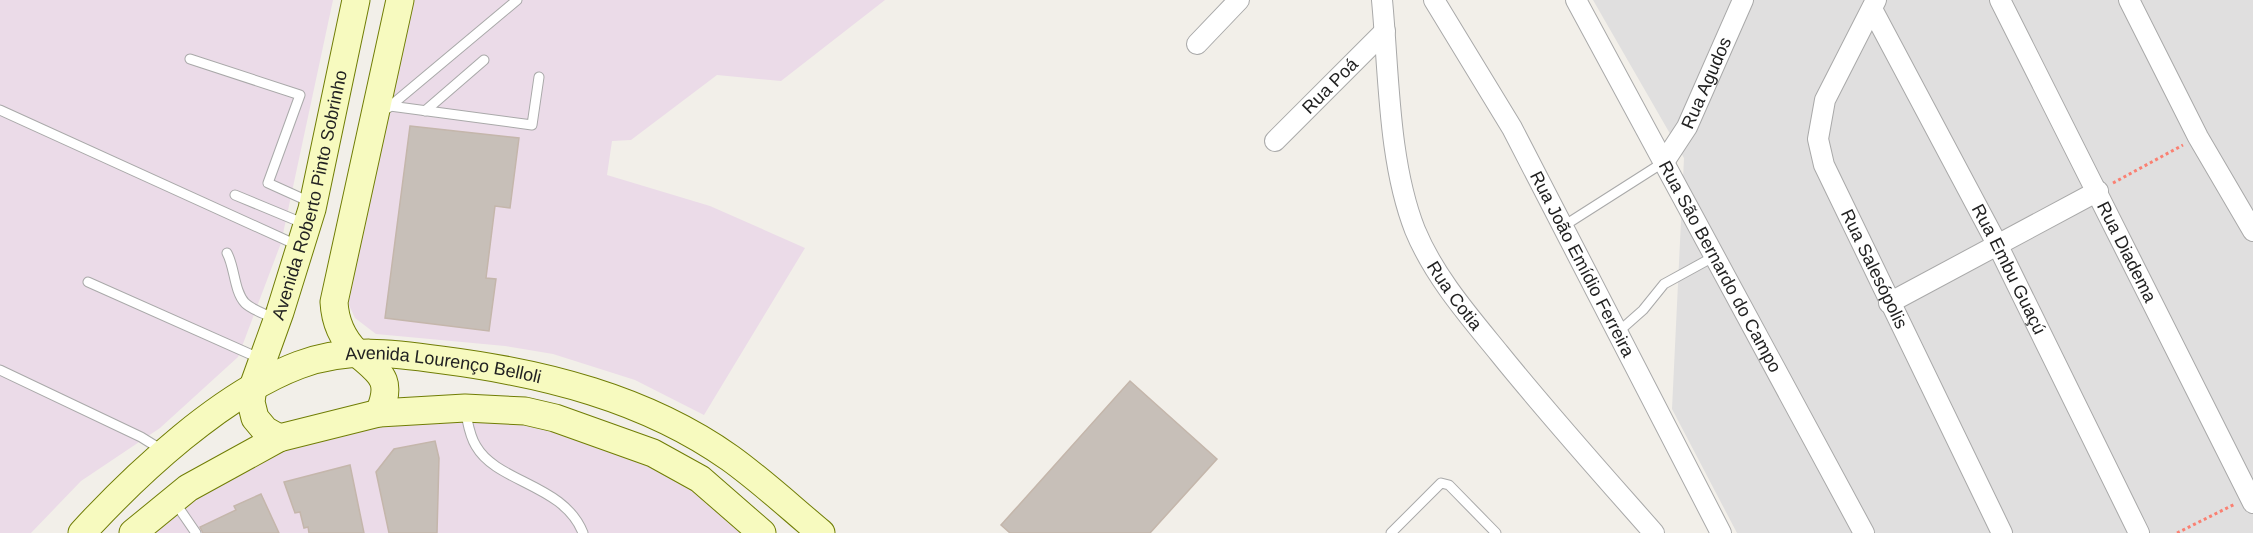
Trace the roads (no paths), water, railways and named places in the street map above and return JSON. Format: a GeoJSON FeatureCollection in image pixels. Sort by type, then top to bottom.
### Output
{"type":"FeatureCollection","features":[{"type":"Feature","properties":{"kind":"street","name":"Avenida Roberto Pinto Sobrinho"},"geometry":{"type":"LineString","coordinates":[[253,387],[308,225],[356,0]]}},
{"type":"Feature","properties":{"kind":"street"},"geometry":{"type":"LineString","coordinates":[[379,413],[384,402],[384,382],[380,372],[356,352],[341,332],[335,316],[334,302],[382,112],[400,0]]}},
{"type":"Feature","properties":{"kind":"street"},"geometry":{"type":"LineString","coordinates":[[1197,44],[1239,0]]}},
{"type":"Feature","properties":{"kind":"street","name":"Rua Cotia"},"geometry":{"type":"LineString","coordinates":[[1382,0],[1389,88],[1404,191],[1415,229],[1430,262],[1465,311],[1537,399],[1654,533]]}},
{"type":"Feature","properties":{"kind":"street","name":"Rua João Emídio Ferreira"},"geometry":{"type":"LineString","coordinates":[[1434,0],[1512,128],[1721,533]]}},
{"type":"Feature","properties":{"kind":"street","name":"Rua São Bernardo do Campo"},"geometry":{"type":"LineString","coordinates":[[1576,0],[1864,533]]}},
{"type":"Feature","properties":{"kind":"street","name":"Rua Agudos"},"geometry":{"type":"LineString","coordinates":[[1664,162],[1687,127],[1743,0]]}},
{"type":"Feature","properties":{"kind":"street","name":"Rua Diadema"},"geometry":{"type":"LineString","coordinates":[[2000,0],[2098,191],[2251,500]]}},
{"type":"Feature","properties":{"kind":"street"},"geometry":{"type":"LineString","coordinates":[[2129,0],[2198,136],[2253,231]]}},
{"type":"Feature","properties":{"kind":"street","name":"Rua Embu Guaçú"},"geometry":{"type":"LineString","coordinates":[[1874,5],[1998,244],[2139,533]]}},
{"type":"Feature","properties":{"kind":"street","name":"Rua Salesópolis"},"geometry":{"type":"LineString","coordinates":[[1874,5],[1825,100],[1818,139],[1824,165],[2002,533]]}},
{"type":"Feature","properties":{"kind":"street","name":"Rua Poá"},"geometry":{"type":"LineString","coordinates":[[1275,141],[1385,31]]}},
{"type":"Feature","properties":{"kind":"street"},"geometry":{"type":"LineString","coordinates":[[1889,303],[2098,191]]}},
{"type":"Feature","properties":{"kind":"street","name":"Avenida Lourenço Belloli"},"geometry":{"type":"LineString","coordinates":[[82,533],[120,493],[166,453],[253,387],[299,365],[356,352],[519,371],[578,386],[639,408],[693,435],[730,459],[821,533]]}},
{"type":"Feature","properties":{"kind":"street"},"geometry":{"type":"LineString","coordinates":[[465,363],[465,408]]}},
{"type":"Feature","properties":{"kind":"street"},"geometry":{"type":"LineString","coordinates":[[253,387],[251,402],[255,417],[265,430],[279,438]]}},
{"type":"Feature","properties":{"kind":"street","name":"Avenida Lourenço Belloli"},"geometry":{"type":"LineString","coordinates":[[132,533],[173,499],[279,438],[379,413],[465,408],[525,411],[555,417],[653,453],[700,479],[762,533]]}},
{"type":"Feature","properties":{"kind":"lane"},"geometry":{"type":"LineString","coordinates":[[382,112],[517,0]]}},
{"type":"Feature","properties":{"kind":"lane"},"geometry":{"type":"LineString","coordinates":[[190,58],[300,95],[268,183],[308,225]]}},
{"type":"Feature","properties":{"kind":"lane"},"geometry":{"type":"LineString","coordinates":[[425,111],[483,60]]}},
{"type":"Feature","properties":{"kind":"lane"},"geometry":{"type":"LineString","coordinates":[[382,112],[425,111],[532,125],[539,77]]}},
{"type":"Feature","properties":{"kind":"lane"},"geometry":{"type":"LineString","coordinates":[[0,110],[308,225]]}},
{"type":"Feature","properties":{"kind":"lane"},"geometry":{"type":"LineString","coordinates":[[1562,227],[1664,162]]}},
{"type":"Feature","properties":{"kind":"lane"},"geometry":{"type":"LineString","coordinates":[[236,195],[308,225]]}},
{"type":"Feature","properties":{"kind":"lane"},"geometry":{"type":"LineString","coordinates":[[226,254],[233,264],[241,297],[246,304],[277,320]]}},
{"type":"Feature","properties":{"kind":"lane"},"geometry":{"type":"LineString","coordinates":[[1617,333],[1644,310],[1665,284],[1715,256]]}},
{"type":"Feature","properties":{"kind":"lane"},"geometry":{"type":"LineString","coordinates":[[88,282],[262,359]]}},
{"type":"Feature","properties":{"kind":"lane"},"geometry":{"type":"LineString","coordinates":[[0,370],[141,437],[166,453]]}},
{"type":"Feature","properties":{"kind":"lane"},"geometry":{"type":"LineString","coordinates":[[465,408],[476,447],[487,459],[569,510],[583,533]]}},
{"type":"Feature","properties":{"kind":"lane"},"geometry":{"type":"LineString","coordinates":[[1391,533],[1437,485],[1445,483],[1496,533]]}},
{"type":"Feature","properties":{"kind":"lane"},"geometry":{"type":"LineString","coordinates":[[173,499],[196,533]]}}]}
